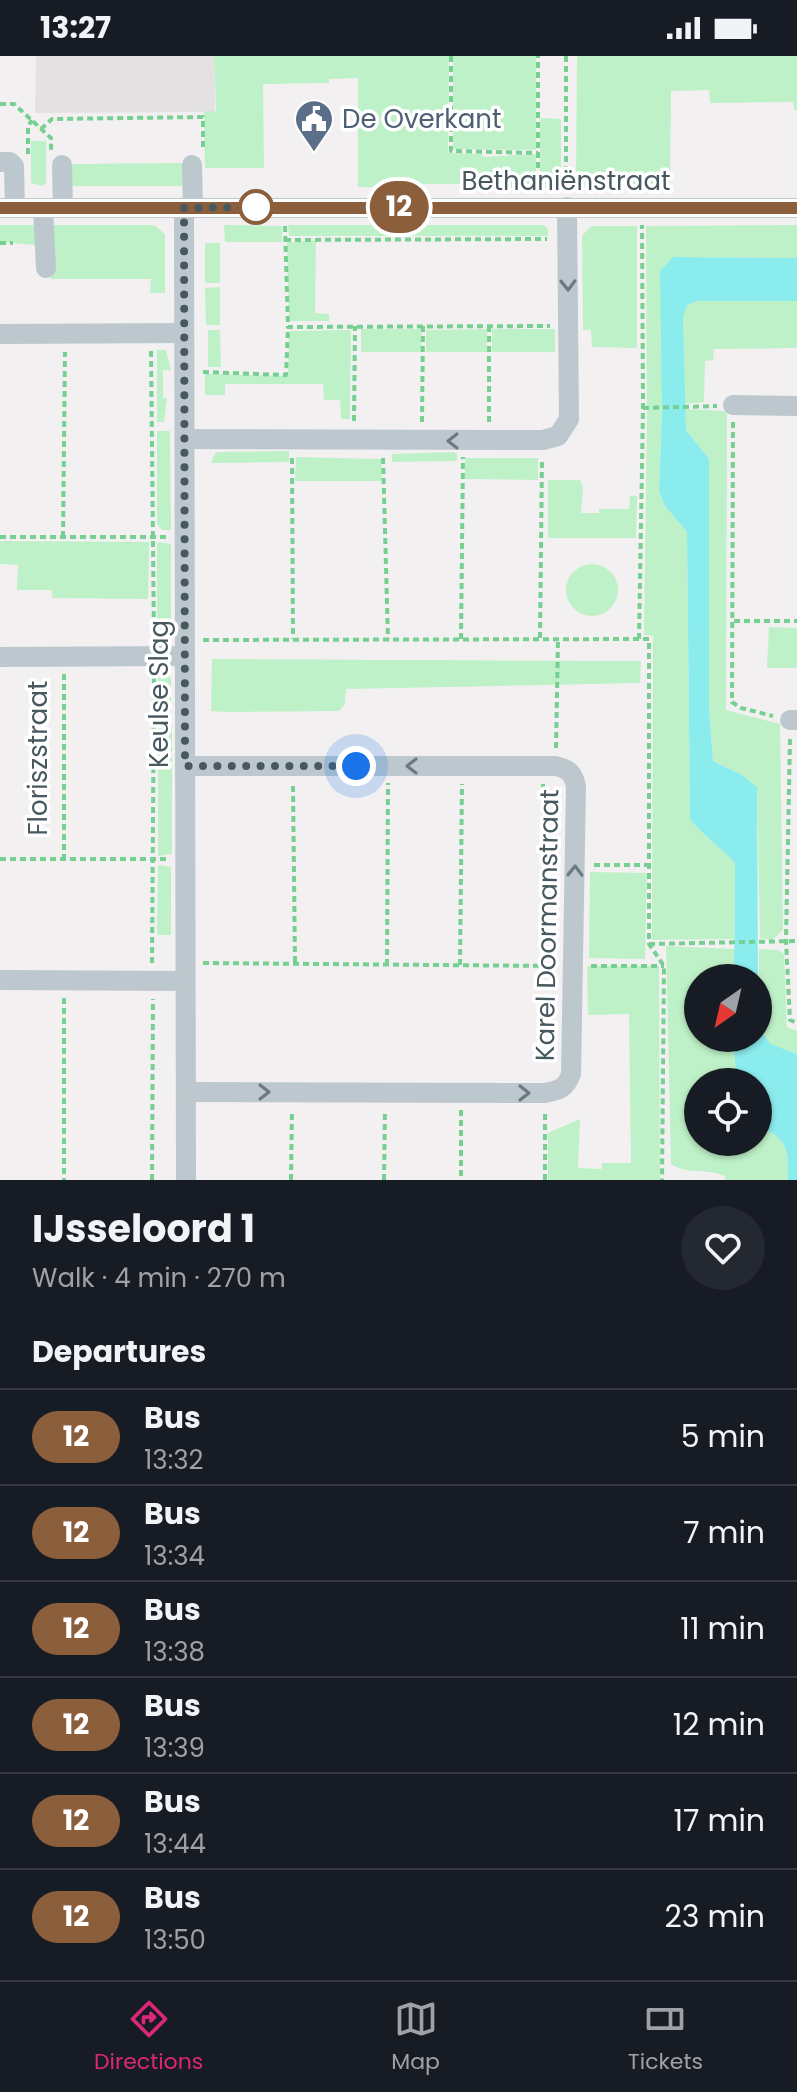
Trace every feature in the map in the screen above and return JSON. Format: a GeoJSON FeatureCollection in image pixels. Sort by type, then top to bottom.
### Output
{"type":"FeatureCollection","features":[{"type":"Feature","properties":{"kind":"street"},"geometry":{"type":"LineString","coordinates":[[46,268],[56,158]]}},
{"type":"Feature","properties":{"kind":"street"},"geometry":{"type":"LineString","coordinates":[[0,162],[10,162],[14,166],[7,208]]}},
{"type":"Feature","properties":{"kind":"street","name":"Keulse Slag"},"geometry":{"type":"LineString","coordinates":[[186,1180],[184,333],[188,208],[198,164]]}},
{"type":"Feature","properties":{"kind":"street"},"geometry":{"type":"LineString","coordinates":[[185,439],[463,441],[543,440],[558,436],[569,419],[567,207]]}},
{"type":"Feature","properties":{"kind":"street","name":"Bethaniënstraat"},"geometry":{"type":"LineString","coordinates":[[7,208],[797,208]]}},
{"type":"Feature","properties":{"kind":"street"},"geometry":{"type":"LineString","coordinates":[[0,334],[184,333]]}},
{"type":"Feature","properties":{"kind":"street"},"geometry":{"type":"LineString","coordinates":[[733,405],[797,406]]}},
{"type":"Feature","properties":{"kind":"street","name":"Floriszstraat"},"geometry":{"type":"LineString","coordinates":[[0,657],[154,656],[185,648]]}},
{"type":"Feature","properties":{"kind":"street","name":"Karel Doormanstraat"},"geometry":{"type":"LineString","coordinates":[[185,766],[566,768],[574,776],[575,866],[571,1074],[561,1090],[545,1093],[186,1092]]}},
{"type":"Feature","properties":{"kind":"street"},"geometry":{"type":"LineString","coordinates":[[0,980],[153,981],[185,972]]}},
{"type":"Feature","properties":{"kind":"path"},"geometry":{"type":"LineString","coordinates":[[451,56],[451,151],[538,153]]}},
{"type":"Feature","properties":{"kind":"path"},"geometry":{"type":"LineString","coordinates":[[538,56],[538,207]]}},
{"type":"Feature","properties":{"kind":"path"},"geometry":{"type":"LineString","coordinates":[[566,56],[567,207]]}},
{"type":"Feature","properties":{"kind":"path"},"geometry":{"type":"LineString","coordinates":[[0,104],[14,104],[51,138],[56,158]]}},
{"type":"Feature","properties":{"kind":"path"},"geometry":{"type":"LineString","coordinates":[[41,129],[52,119],[203,117],[198,164]]}},
{"type":"Feature","properties":{"kind":"path"},"geometry":{"type":"LineString","coordinates":[[639,639],[642,206]]}},
{"type":"Feature","properties":{"kind":"path"},"geometry":{"type":"LineString","coordinates":[[184,372],[286,375],[285,207]]}},
{"type":"Feature","properties":{"kind":"path"},"geometry":{"type":"LineString","coordinates":[[285,240],[567,239]]}},
{"type":"Feature","properties":{"kind":"path"},"geometry":{"type":"LineString","coordinates":[[0,243],[13,243]]}},
{"type":"Feature","properties":{"kind":"path"},"geometry":{"type":"LineString","coordinates":[[353,440],[355,326]]}},
{"type":"Feature","properties":{"kind":"path"},"geometry":{"type":"LineString","coordinates":[[422,441],[423,326]]}},
{"type":"Feature","properties":{"kind":"path"},"geometry":{"type":"LineString","coordinates":[[489,326],[489,440]]}},
{"type":"Feature","properties":{"kind":"path"},"geometry":{"type":"LineString","coordinates":[[288,327],[568,326]]}},
{"type":"Feature","properties":{"kind":"path","name":"Keulse Slag"},"geometry":{"type":"LineString","coordinates":[[151,333],[154,656],[152,1180]]}},
{"type":"Feature","properties":{"kind":"path"},"geometry":{"type":"LineString","coordinates":[[63,537],[64,334]]}},
{"type":"Feature","properties":{"kind":"path"},"geometry":{"type":"LineString","coordinates":[[733,405],[732,702],[741,708],[794,720],[786,941],[790,1020],[797,1023]]}},
{"type":"Feature","properties":{"kind":"path"},"geometry":{"type":"LineString","coordinates":[[643,408],[693,406]]}},
{"type":"Feature","properties":{"kind":"path"},"geometry":{"type":"LineString","coordinates":[[152,427],[161,427]]}},
{"type":"Feature","properties":{"kind":"path"},"geometry":{"type":"LineString","coordinates":[[292,440],[293,639]]}},
{"type":"Feature","properties":{"kind":"path"},"geometry":{"type":"LineString","coordinates":[[383,440],[388,639]]}},
{"type":"Feature","properties":{"kind":"path"},"geometry":{"type":"LineString","coordinates":[[540,639],[543,440]]}},
{"type":"Feature","properties":{"kind":"path"},"geometry":{"type":"LineString","coordinates":[[461,639],[463,441]]}},
{"type":"Feature","properties":{"kind":"path"},"geometry":{"type":"LineString","coordinates":[[0,537],[185,537]]}},
{"type":"Feature","properties":{"kind":"path"},"geometry":{"type":"LineString","coordinates":[[734,621],[797,621]]}},
{"type":"Feature","properties":{"kind":"path"},"geometry":{"type":"LineString","coordinates":[[185,648],[293,639],[649,639],[649,944],[664,966],[662,1180]]}},
{"type":"Feature","properties":{"kind":"path"},"geometry":{"type":"LineString","coordinates":[[549,766],[558,639]]}},
{"type":"Feature","properties":{"kind":"path","name":"Floriszstraat"},"geometry":{"type":"LineString","coordinates":[[64,657],[64,859]]}},
{"type":"Feature","properties":{"kind":"path"},"geometry":{"type":"LineString","coordinates":[[293,766],[295,964]]}},
{"type":"Feature","properties":{"kind":"path"},"geometry":{"type":"LineString","coordinates":[[387,965],[388,766]]}},
{"type":"Feature","properties":{"kind":"path"},"geometry":{"type":"LineString","coordinates":[[460,965],[463,766]]}},
{"type":"Feature","properties":{"kind":"path","name":"Karel Doormanstraat"},"geometry":{"type":"LineString","coordinates":[[545,966],[549,766]]}},
{"type":"Feature","properties":{"kind":"path","name":"Floriszstraat"},"geometry":{"type":"LineString","coordinates":[[0,859],[185,859]]}},
{"type":"Feature","properties":{"kind":"path"},"geometry":{"type":"LineString","coordinates":[[575,866],[649,865]]}},
{"type":"Feature","properties":{"kind":"path"},"geometry":{"type":"LineString","coordinates":[[649,944],[724,940],[797,941]]}},
{"type":"Feature","properties":{"kind":"path"},"geometry":{"type":"LineString","coordinates":[[185,972],[295,964],[664,966]]}},
{"type":"Feature","properties":{"kind":"path"},"geometry":{"type":"LineString","coordinates":[[64,980],[64,1180]]}},
{"type":"Feature","properties":{"kind":"path"},"geometry":{"type":"LineString","coordinates":[[291,1180],[292,1092]]}},
{"type":"Feature","properties":{"kind":"path"},"geometry":{"type":"LineString","coordinates":[[384,1180],[385,1092]]}},
{"type":"Feature","properties":{"kind":"path"},"geometry":{"type":"LineString","coordinates":[[461,1093],[461,1180]]}},
{"type":"Feature","properties":{"kind":"path","name":"Karel Doormanstraat"},"geometry":{"type":"LineString","coordinates":[[545,1093],[545,1180]]}},
{"type":"Feature","properties":{"kind":"shaded area"},"geometry":{"type":"Polygon","coordinates":[[[36,56],[214,56],[215,112],[35,113],[36,56]]]}},
{"type":"Feature","properties":{"kind":"green space"},"geometry":{"type":"Polygon","coordinates":[[[214,56],[449,56],[448,153],[482,154],[483,157],[536,154],[536,188],[466,188],[465,184],[418,184],[418,188],[358,187],[358,78],[329,79],[329,83],[263,84],[264,168],[205,168],[204,112],[216,111],[214,56]]]}},
{"type":"Feature","properties":{"kind":"green space"},"geometry":{"type":"Polygon","coordinates":[[[453,56],[536,56],[536,150],[453,149],[453,56]]]}},
{"type":"Feature","properties":{"kind":"green space"},"geometry":{"type":"Polygon","coordinates":[[[577,56],[797,56],[797,110],[794,110],[793,102],[710,103],[709,90],[671,91],[670,186],[584,187],[576,180],[577,56]]]}},
{"type":"Feature","properties":{"kind":"green space"},"geometry":{"type":"Polygon","coordinates":[[[540,118],[561,119],[561,189],[540,188],[540,118]]]}},
{"type":"Feature","properties":{"kind":"green space"},"geometry":{"type":"Polygon","coordinates":[[[31,141],[46,141],[46,183],[42,186],[31,183],[31,141]]]}},
{"type":"Feature","properties":{"kind":"green space"},"geometry":{"type":"Polygon","coordinates":[[[183,163],[184,186],[68,186],[71,164],[183,163]]]}},
{"type":"Feature","properties":{"kind":"green space"},"geometry":{"type":"Polygon","coordinates":[[[0,225],[36,225],[36,245],[0,242],[0,225]]]}},
{"type":"Feature","properties":{"kind":"green space"},"geometry":{"type":"Polygon","coordinates":[[[48,225],[154,225],[165,234],[165,293],[150,293],[151,279],[51,279],[48,225]]]}},
{"type":"Feature","properties":{"kind":"green space"},"geometry":{"type":"Polygon","coordinates":[[[224,225],[282,226],[282,242],[225,242],[224,225]]]}},
{"type":"Feature","properties":{"kind":"green space"},"geometry":{"type":"Polygon","coordinates":[[[288,225],[544,225],[548,236],[289,236],[288,225]]]}},
{"type":"Feature","properties":{"kind":"green space"},"geometry":{"type":"Polygon","coordinates":[[[797,225],[797,258],[673,257],[659,492],[665,506],[687,532],[690,819],[735,863],[734,939],[652,940],[653,636],[644,635],[646,226],[797,225]]]}},
{"type":"Feature","properties":{"kind":"green space"},"geometry":{"type":"Polygon","coordinates":[[[591,226],[637,226],[637,348],[592,347],[591,330],[583,330],[582,236],[591,226]]]}},
{"type":"Feature","properties":{"kind":"green space"},"geometry":{"type":"Polygon","coordinates":[[[316,241],[315,313],[329,314],[329,321],[289,321],[287,242],[316,241]]]}},
{"type":"Feature","properties":{"kind":"green space"},"geometry":{"type":"Polygon","coordinates":[[[205,243],[220,243],[220,283],[205,283],[205,243]]]}},
{"type":"Feature","properties":{"kind":"green space"},"geometry":{"type":"Polygon","coordinates":[[[220,287],[220,325],[206,325],[205,288],[220,287]]]}},
{"type":"Feature","properties":{"kind":"green space"},"geometry":{"type":"Polygon","coordinates":[[[697,301],[797,301],[797,348],[714,349],[713,360],[705,361],[704,402],[684,404],[683,317],[686,305],[697,301]]]}},
{"type":"Feature","properties":{"kind":"green space"},"geometry":{"type":"Polygon","coordinates":[[[361,329],[422,329],[421,352],[361,352],[361,329]]]}},
{"type":"Feature","properties":{"kind":"green space"},"geometry":{"type":"Polygon","coordinates":[[[487,329],[487,352],[426,352],[426,330],[487,329]]]}},
{"type":"Feature","properties":{"kind":"green space"},"geometry":{"type":"Polygon","coordinates":[[[492,329],[555,329],[555,352],[492,352],[492,329]]]}},
{"type":"Feature","properties":{"kind":"green space"},"geometry":{"type":"Polygon","coordinates":[[[208,330],[220,330],[221,367],[208,367],[208,330]]]}},
{"type":"Feature","properties":{"kind":"green space"},"geometry":{"type":"Polygon","coordinates":[[[351,330],[350,419],[341,419],[340,400],[324,400],[323,384],[225,384],[225,395],[205,395],[205,374],[288,376],[289,331],[351,330]]]}},
{"type":"Feature","properties":{"kind":"green space"},"geometry":{"type":"Polygon","coordinates":[[[157,350],[166,350],[171,370],[163,370],[163,398],[167,398],[164,422],[157,422],[157,350]]]}},
{"type":"Feature","properties":{"kind":"green space"},"geometry":{"type":"Polygon","coordinates":[[[685,409],[727,411],[726,710],[780,724],[783,930],[772,940],[760,938],[757,787],[742,775],[713,761],[709,707],[709,459],[686,430],[685,409]]]}},
{"type":"Feature","properties":{"kind":"green space"},"geometry":{"type":"Polygon","coordinates":[[[157,431],[170,431],[171,530],[162,530],[157,524],[157,431]]]}},
{"type":"Feature","properties":{"kind":"green space"},"geometry":{"type":"Polygon","coordinates":[[[289,451],[289,462],[211,463],[216,452],[289,451]]]}},
{"type":"Feature","properties":{"kind":"green space"},"geometry":{"type":"Polygon","coordinates":[[[392,454],[457,454],[457,461],[392,462],[392,454]]]}},
{"type":"Feature","properties":{"kind":"green space"},"geometry":{"type":"Polygon","coordinates":[[[296,457],[381,459],[382,481],[295,481],[296,457]]]}},
{"type":"Feature","properties":{"kind":"green space"},"geometry":{"type":"Polygon","coordinates":[[[465,458],[538,458],[538,480],[465,479],[465,458]]]}},
{"type":"Feature","properties":{"kind":"green space"},"geometry":{"type":"Polygon","coordinates":[[[548,480],[580,480],[583,487],[581,513],[599,513],[599,509],[629,509],[630,496],[637,496],[636,538],[548,538],[548,480]]]}},
{"type":"Feature","properties":{"kind":"green space"},"geometry":{"type":"Polygon","coordinates":[[[0,541],[149,542],[148,599],[52,598],[52,590],[17,590],[18,565],[0,564],[0,541]]]}},
{"type":"Feature","properties":{"kind":"green space"},"geometry":{"type":"Polygon","coordinates":[[[157,543],[171,544],[171,633],[163,633],[162,627],[157,627],[157,543]]]}},
{"type":"Feature","properties":{"kind":"green space"},"geometry":{"type":"Polygon","coordinates":[[[592,564],[610,572],[618,590],[610,608],[592,616],[574,608],[566,590],[574,572],[592,564]]]}},
{"type":"Feature","properties":{"kind":"green space"},"geometry":{"type":"Polygon","coordinates":[[[769,627],[797,628],[797,668],[767,668],[769,627]]]}},
{"type":"Feature","properties":{"kind":"green space"},"geometry":{"type":"Polygon","coordinates":[[[212,659],[641,661],[640,683],[346,689],[345,704],[339,711],[225,712],[211,711],[212,659]]]}},
{"type":"Feature","properties":{"kind":"green space"},"geometry":{"type":"Polygon","coordinates":[[[158,674],[168,674],[171,679],[171,714],[158,714],[158,674]]]}},
{"type":"Feature","properties":{"kind":"green space"},"geometry":{"type":"Polygon","coordinates":[[[158,724],[172,724],[172,854],[158,856],[158,724]]]}},
{"type":"Feature","properties":{"kind":"green space"},"geometry":{"type":"Polygon","coordinates":[[[158,865],[171,867],[171,935],[157,935],[158,865]]]}},
{"type":"Feature","properties":{"kind":"green space"},"geometry":{"type":"Polygon","coordinates":[[[590,872],[647,873],[645,959],[589,958],[590,872]]]}},
{"type":"Feature","properties":{"kind":"green space"},"geometry":{"type":"Polygon","coordinates":[[[666,946],[735,949],[734,964],[684,964],[684,1052],[734,1052],[736,1068],[684,1068],[684,1156],[772,1156],[772,1134],[785,1146],[788,1180],[725,1180],[725,1176],[671,1164],[666,946]]]}},
{"type":"Feature","properties":{"kind":"green space"},"geometry":{"type":"Polygon","coordinates":[[[759,949],[778,950],[784,954],[787,1027],[797,1031],[797,1054],[772,1044],[772,964],[759,964],[759,949]]]}},
{"type":"Feature","properties":{"kind":"green space"},"geometry":{"type":"Polygon","coordinates":[[[587,966],[659,966],[660,1180],[548,1180],[548,1133],[580,1119],[578,1168],[602,1169],[602,1163],[631,1163],[629,1014],[588,1015],[587,966]]]}},
{"type":"Feature","properties":{"kind":"water"},"geometry":{"type":"Polygon","coordinates":[[[673,257],[797,258],[797,301],[697,301],[687,305],[683,317],[686,430],[709,459],[709,707],[713,761],[742,775],[757,787],[758,964],[734,964],[735,863],[690,819],[687,532],[665,506],[659,492],[662,411],[660,271],[673,257]]]}},
{"type":"Feature","properties":{"kind":"water"},"geometry":{"type":"Polygon","coordinates":[[[772,1044],[797,1054],[797,1180],[788,1180],[785,1146],[772,1134],[772,1068],[736,1068],[734,1052],[772,1052],[772,1044]]]}},
{"type":"Feature","properties":{"kind":"bus line","name":"12"},"geometry":{"type":"LineString","coordinates":[[0,208],[797,208]]}},
{"type":"Feature","properties":{"kind":"place","name":"De Overkant"},"geometry":{"type":"Point","coordinates":[314,153]}},
{"type":"Feature","properties":{"kind":"route"},"geometry":{"type":"LineString","coordinates":[[256,207],[184,208],[185,766],[356,766]]}}]}
